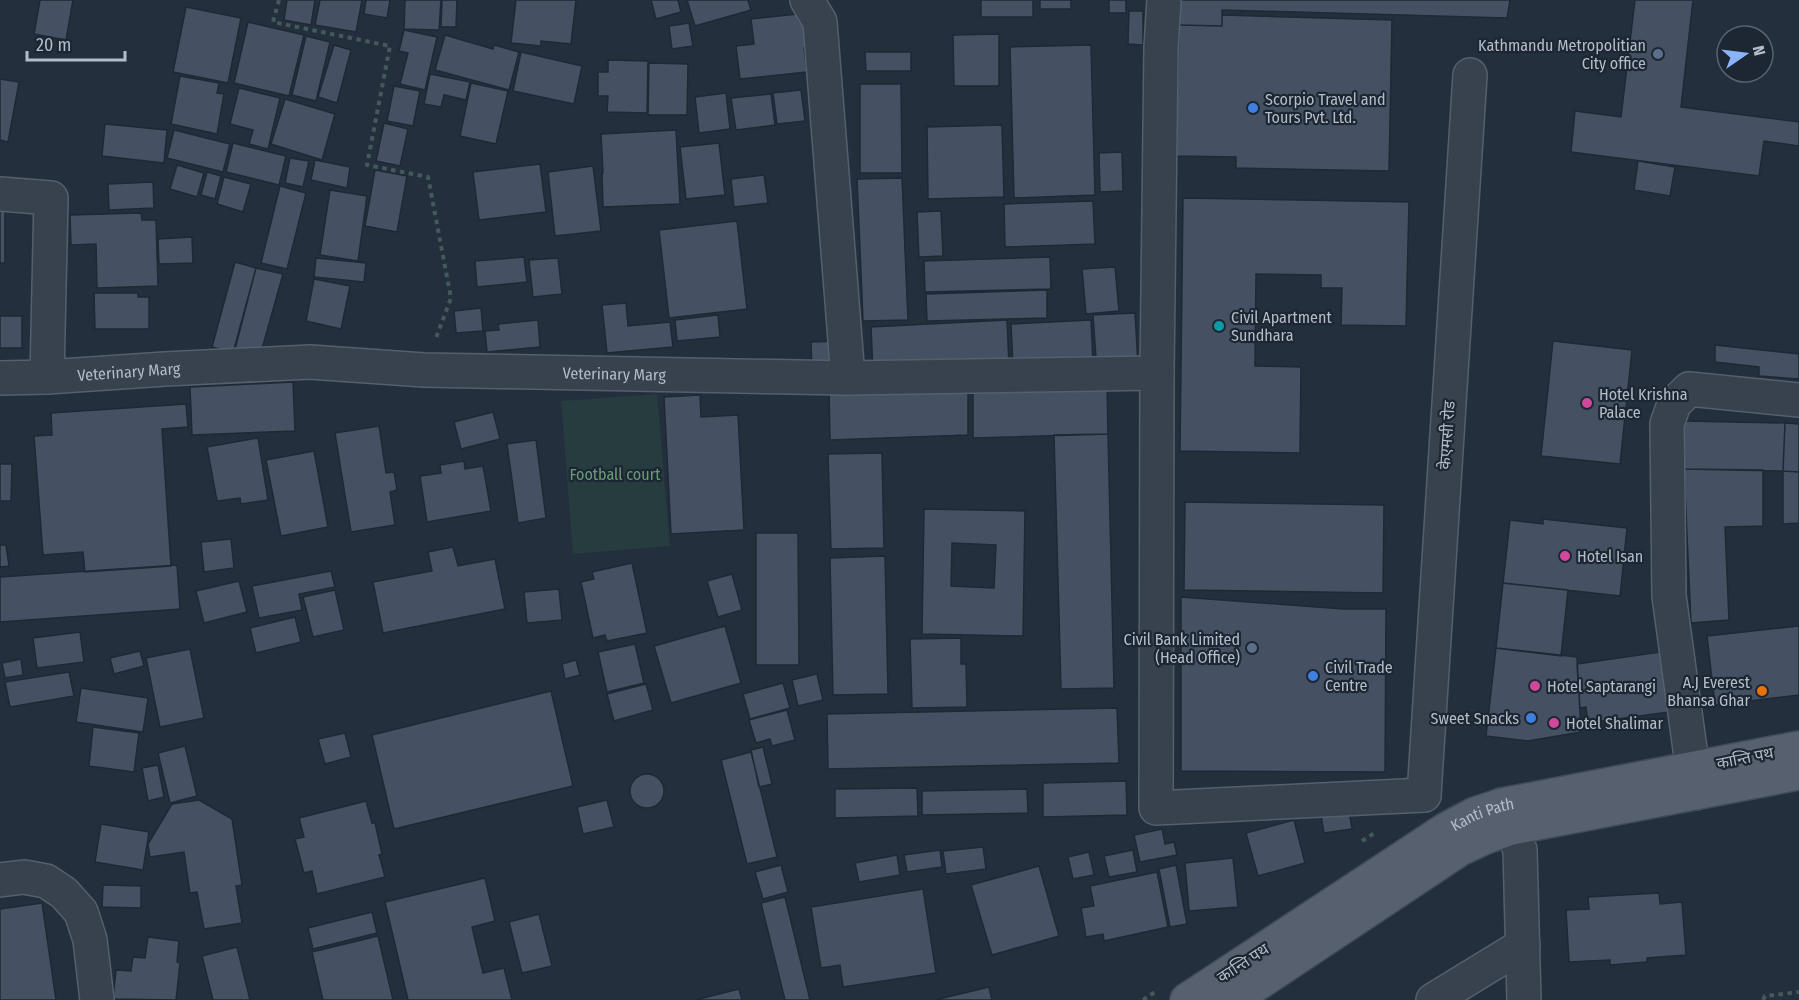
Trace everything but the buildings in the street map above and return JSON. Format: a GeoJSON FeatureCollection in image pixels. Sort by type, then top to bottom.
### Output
{"type":"FeatureCollection","features":[{"type":"Feature","properties":{"kind":"main road","name":"कान्ति पथ"},"geometry":{"type":"LineString","coordinates":[[1694,781],[1799,748]]}},
{"type":"Feature","properties":{"kind":"main road"},"geometry":{"type":"LineString","coordinates":[[1694,781],[1799,773]]}},
{"type":"Feature","properties":{"kind":"main road","name":"Kanti Path"},"geometry":{"type":"LineString","coordinates":[[1299,927],[1445,830],[1475,814],[1507,817],[1694,781]]}},
{"type":"Feature","properties":{"kind":"main road"},"geometry":{"type":"LineString","coordinates":[[1233,1000],[1460,849],[1486,837],[1507,817]]}},
{"type":"Feature","properties":{"kind":"main road","name":"कान्ति पथ"},"geometry":{"type":"LineString","coordinates":[[1187,1000],[1299,927]]}},
{"type":"Feature","properties":{"kind":"street"},"geometry":{"type":"LineString","coordinates":[[807,0],[820,22],[848,378]]}},
{"type":"Feature","properties":{"kind":"street"},"geometry":{"type":"LineString","coordinates":[[1164,0],[1161,47],[1157,373],[1156,808],[1424,795],[1445,830]]}},
{"type":"Feature","properties":{"kind":"street","name":"केएमसी रोड"},"geometry":{"type":"LineString","coordinates":[[1424,795],[1470,75]]}},
{"type":"Feature","properties":{"kind":"street"},"geometry":{"type":"LineString","coordinates":[[0,194],[51,198],[47,377]]}},
{"type":"Feature","properties":{"kind":"street","name":"Veterinary Marg"},"geometry":{"type":"LineString","coordinates":[[0,378],[310,362],[424,370],[848,378],[1157,373]]}},
{"type":"Feature","properties":{"kind":"street"},"geometry":{"type":"LineString","coordinates":[[1694,781],[1669,596],[1667,424],[1674,404],[1689,389],[1799,400]]}},
{"type":"Feature","properties":{"kind":"street"},"geometry":{"type":"LineString","coordinates":[[1507,817],[1520,850],[1524,1000]]}},
{"type":"Feature","properties":{"kind":"street"},"geometry":{"type":"LineString","coordinates":[[0,880],[24,877],[46,881],[64,893],[81,912],[90,940],[97,1000]]}},
{"type":"Feature","properties":{"kind":"street"},"geometry":{"type":"LineString","coordinates":[[1433,1000],[1523,945]]}},
{"type":"Feature","properties":{"kind":"path"},"geometry":{"type":"LineString","coordinates":[[279,0],[273,22],[390,46],[367,165],[428,177],[451,298],[424,370]]}},
{"type":"Feature","properties":{"kind":"path"},"geometry":{"type":"LineString","coordinates":[[1763,1000],[1765,996],[1799,992]]}},
{"type":"Feature","properties":{"kind":"green space","name":"Football court"},"geometry":{"type":"Polygon","coordinates":[[[657,394],[670,546],[573,554],[561,401],[657,394]]]}},
{"type":"Feature","properties":{"kind":"place","name":"Kathmandu Metropolitian City office"},"geometry":{"type":"Point","coordinates":[1658,54]}},
{"type":"Feature","properties":{"kind":"place","name":"Scorpio Travel and Tours Pvt. Ltd."},"geometry":{"type":"Point","coordinates":[1253,108]}},
{"type":"Feature","properties":{"kind":"place","name":"Civil Apartment Sundhara"},"geometry":{"type":"Point","coordinates":[1219,326]}},
{"type":"Feature","properties":{"kind":"place","name":"Hotel Krishna Palace"},"geometry":{"type":"Point","coordinates":[1587,403]}},
{"type":"Feature","properties":{"kind":"place","name":"Hotel Isan"},"geometry":{"type":"Point","coordinates":[1565,556]}},
{"type":"Feature","properties":{"kind":"place","name":"Civil Bank Limited (Head Office)"},"geometry":{"type":"Point","coordinates":[1252,648]}},
{"type":"Feature","properties":{"kind":"place","name":"Civil Trade Centre"},"geometry":{"type":"Point","coordinates":[1313,676]}},
{"type":"Feature","properties":{"kind":"place","name":"Hotel Saptarangi"},"geometry":{"type":"Point","coordinates":[1535,686]}},
{"type":"Feature","properties":{"kind":"place","name":"A.J Everest Bhansa Ghar"},"geometry":{"type":"Point","coordinates":[1762,691]}},
{"type":"Feature","properties":{"kind":"place","name":"Sweet Snacks"},"geometry":{"type":"Point","coordinates":[1531,718]}},
{"type":"Feature","properties":{"kind":"place","name":"Hotel Shalimar"},"geometry":{"type":"Point","coordinates":[1554,723]}}]}
